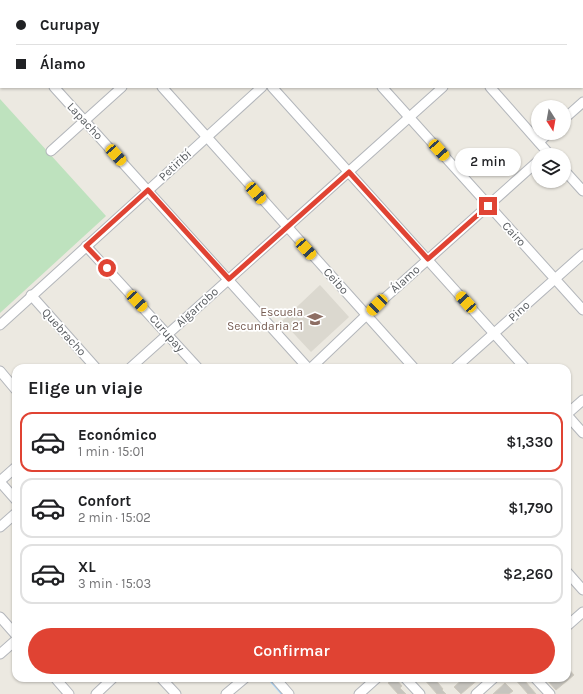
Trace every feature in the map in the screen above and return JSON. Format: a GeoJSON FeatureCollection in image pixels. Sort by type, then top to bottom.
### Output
{"type":"FeatureCollection","features":[{"type":"Feature","properties":{"kind":"street","name":"Lapacho"},"geometry":{"type":"LineString","coordinates":[[55,88],[304,364]]}},
{"type":"Feature","properties":{"kind":"street"},"geometry":{"type":"LineString","coordinates":[[51,151],[121,88]]}},
{"type":"Feature","properties":{"kind":"street","name":"Ceibo"},"geometry":{"type":"LineString","coordinates":[[163,88],[410,364]]}},
{"type":"Feature","properties":{"kind":"street","name":"Petiribí"},"geometry":{"type":"LineString","coordinates":[[0,324],[261,88]]}},
{"type":"Feature","properties":{"kind":"street"},"geometry":{"type":"LineString","coordinates":[[273,88],[521,364]]}},
{"type":"Feature","properties":{"kind":"street","name":"Cairo"},"geometry":{"type":"LineString","coordinates":[[383,88],[583,310]]}},
{"type":"Feature","properties":{"kind":"street","name":"Algarrobo"},"geometry":{"type":"LineString","coordinates":[[134,364],[442,88]]}},
{"type":"Feature","properties":{"kind":"street"},"geometry":{"type":"LineString","coordinates":[[491,88],[543,148]]}},
{"type":"Feature","properties":{"kind":"street"},"geometry":{"type":"LineString","coordinates":[[571,113],[583,102]]}},
{"type":"Feature","properties":{"kind":"street","name":"Álamo"},"geometry":{"type":"LineString","coordinates":[[315,364],[366,315],[531,167]]}},
{"type":"Feature","properties":{"kind":"street"},"geometry":{"type":"LineString","coordinates":[[571,178],[583,191]]}},
{"type":"Feature","properties":{"kind":"street","name":"Curupay"},"geometry":{"type":"LineString","coordinates":[[86,246],[194,364]]}},
{"type":"Feature","properties":{"kind":"street","name":"Pino"},"geometry":{"type":"LineString","coordinates":[[460,364],[583,254]]}},
{"type":"Feature","properties":{"kind":"street","name":"Quebracho"},"geometry":{"type":"LineString","coordinates":[[31,295],[92,364]]}},
{"type":"Feature","properties":{"kind":"street"},"geometry":{"type":"LineString","coordinates":[[0,371],[12,385]]}},
{"type":"Feature","properties":{"kind":"street"},"geometry":{"type":"LineString","coordinates":[[571,410],[583,400]]}},
{"type":"Feature","properties":{"kind":"street"},"geometry":{"type":"LineString","coordinates":[[571,419],[583,433]]}},
{"type":"Feature","properties":{"kind":"street"},"geometry":{"type":"LineString","coordinates":[[12,470],[0,481],[12,495]]}},
{"type":"Feature","properties":{"kind":"street"},"geometry":{"type":"LineString","coordinates":[[0,527],[12,516]]}},
{"type":"Feature","properties":{"kind":"street"},"geometry":{"type":"LineString","coordinates":[[571,576],[583,590]]}},
{"type":"Feature","properties":{"kind":"street"},"geometry":{"type":"LineString","coordinates":[[571,622],[583,612]]}},
{"type":"Feature","properties":{"kind":"street"},"geometry":{"type":"LineString","coordinates":[[0,617],[12,630]]}},
{"type":"Feature","properties":{"kind":"street"},"geometry":{"type":"LineString","coordinates":[[0,654],[12,644]]}},
{"type":"Feature","properties":{"kind":"street"},"geometry":{"type":"LineString","coordinates":[[58,682],[69,694]]}},
{"type":"Feature","properties":{"kind":"street"},"geometry":{"type":"LineString","coordinates":[[96,694],[109,682]]}},
{"type":"Feature","properties":{"kind":"street"},"geometry":{"type":"LineString","coordinates":[[165,682],[176,694]]}},
{"type":"Feature","properties":{"kind":"street"},"geometry":{"type":"LineString","coordinates":[[226,694],[240,682]]}},
{"type":"Feature","properties":{"kind":"street"},"geometry":{"type":"LineString","coordinates":[[278,682],[289,694]]}},
{"type":"Feature","properties":{"kind":"street"},"geometry":{"type":"LineString","coordinates":[[359,694],[372,682]]}},
{"type":"Feature","properties":{"kind":"street"},"geometry":{"type":"LineString","coordinates":[[409,682],[420,694]]}},
{"type":"Feature","properties":{"kind":"street"},"geometry":{"type":"LineString","coordinates":[[476,694],[490,682]]}},
{"type":"Feature","properties":{"kind":"street"},"geometry":{"type":"LineString","coordinates":[[540,682],[550,694]]}},
{"type":"Feature","properties":{"kind":"shaded area","name":"Escuela Secundaria 21"},"geometry":{"type":"Polygon","coordinates":[[[320,285],[349,317],[311,352],[282,321],[320,285]]]}},
{"type":"Feature","properties":{"kind":"green space"},"geometry":{"type":"Polygon","coordinates":[[[0,99],[106,216],[0,313],[0,99]]]}},
{"type":"Feature","properties":{"kind":"building"},"geometry":{"type":"Polygon","coordinates":[[[398,682],[402,686],[400,688],[406,694],[398,694],[388,683],[398,682]]]}},
{"type":"Feature","properties":{"kind":"building"},"geometry":{"type":"Polygon","coordinates":[[[426,682],[437,682],[446,694],[437,694],[426,682]]]}},
{"type":"Feature","properties":{"kind":"building"},"geometry":{"type":"Polygon","coordinates":[[[460,682],[475,682],[461,694],[454,687],[460,682]]]}},
{"type":"Feature","properties":{"kind":"building"},"geometry":{"type":"Polygon","coordinates":[[[518,682],[526,682],[536,694],[528,694],[518,682]]]}},
{"type":"Feature","properties":{"kind":"building"},"geometry":{"type":"Polygon","coordinates":[[[549,682],[566,682],[556,690],[549,682]]]}},
{"type":"Feature","properties":{"kind":"building"},"geometry":{"type":"Polygon","coordinates":[[[505,683],[513,691],[509,694],[493,694],[505,683]]]}},
{"type":"Feature","properties":{"kind":"waterway"},"geometry":{"type":"LineString","coordinates":[[272,682],[282,694]]}},
{"type":"Feature","properties":{"kind":"place","name":"Escuela Secundaria 21"},"geometry":{"type":"Point","coordinates":[315,319]}},
{"type":"Feature","properties":{"kind":"route"},"geometry":{"type":"LineString","coordinates":[[107,268],[86,246],[148,190],[229,279],[349,172],[428,259],[488,206]]}}]}
